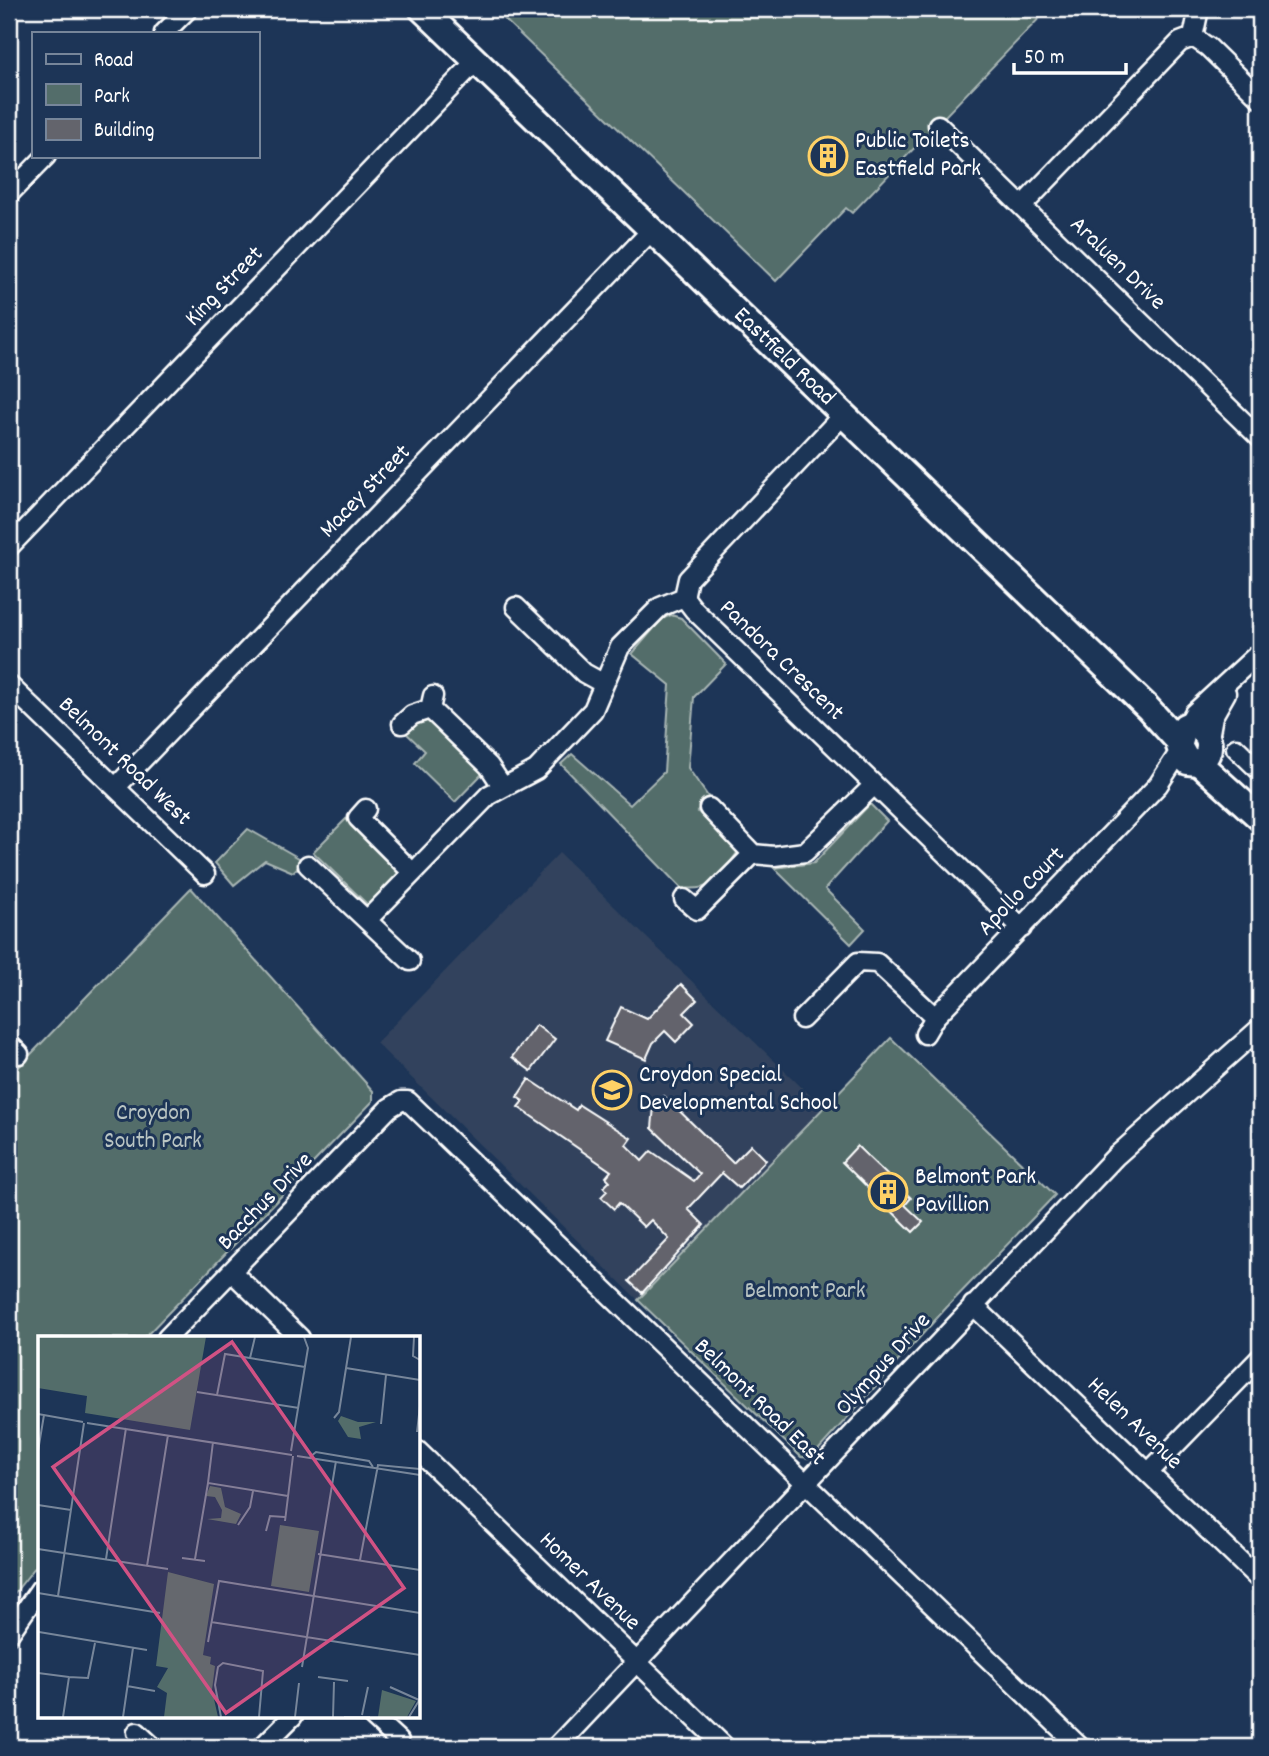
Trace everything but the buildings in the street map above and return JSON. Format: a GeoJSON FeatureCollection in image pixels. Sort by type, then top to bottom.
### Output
{"type":"FeatureCollection","features":[{"type":"Feature","properties":{"kind":"main road","name":"Eastfield Road"},"geometry":{"type":"LineString","coordinates":[[422,9],[1147,707],[1193,744],[1257,814]]}},
{"type":"Feature","properties":{"kind":"street"},"geometry":{"type":"LineString","coordinates":[[165,32],[188,9]]}},
{"type":"Feature","properties":{"kind":"street"},"geometry":{"type":"LineString","coordinates":[[1193,37],[1199,9]]}},
{"type":"Feature","properties":{"kind":"street"},"geometry":{"type":"LineString","coordinates":[[1193,37],[1208,47],[1260,98]]}},
{"type":"Feature","properties":{"kind":"street"},"geometry":{"type":"LineString","coordinates":[[1022,206],[1180,42],[1193,37]]}},
{"type":"Feature","properties":{"kind":"street","name":"King Street"},"geometry":{"type":"LineString","coordinates":[[9,547],[476,61]]}},
{"type":"Feature","properties":{"kind":"street","name":"Araluen Drive"},"geometry":{"type":"LineString","coordinates":[[938,125],[1260,438]]}},
{"type":"Feature","properties":{"kind":"street"},"geometry":{"type":"LineString","coordinates":[[9,194],[44,158]]}},
{"type":"Feature","properties":{"kind":"street","name":"Macey Street"},"geometry":{"type":"LineString","coordinates":[[116,787],[652,230]]}},
{"type":"Feature","properties":{"kind":"street","name":"Pandora Crescent"},"geometry":{"type":"LineString","coordinates":[[844,415],[688,579],[684,597],[1022,928]]}},
{"type":"Feature","properties":{"kind":"street"},"geometry":{"type":"LineString","coordinates":[[368,919],[459,824],[503,787],[536,770],[593,710],[620,647],[660,607],[684,597]]}},
{"type":"Feature","properties":{"kind":"street"},"geometry":{"type":"LineString","coordinates":[[516,607],[584,673],[604,684]]}},
{"type":"Feature","properties":{"kind":"street"},"geometry":{"type":"LineString","coordinates":[[1193,744],[1220,701],[1255,658]]}},
{"type":"Feature","properties":{"kind":"street","name":"Apollo Court"},"geometry":{"type":"LineString","coordinates":[[925,1034],[935,1017],[1158,785],[1193,744],[1194,713],[1255,658]]}},
{"type":"Feature","properties":{"kind":"street","name":"Belmont Road West"},"geometry":{"type":"LineString","coordinates":[[9,685],[205,874]]}},
{"type":"Feature","properties":{"kind":"street"},"geometry":{"type":"LineString","coordinates":[[402,724],[431,702],[489,766],[503,787]]}},
{"type":"Feature","properties":{"kind":"street"},"geometry":{"type":"LineString","coordinates":[[1236,747],[1260,771]]}},
{"type":"Feature","properties":{"kind":"street"},"geometry":{"type":"LineString","coordinates":[[709,806],[752,854],[774,856],[805,852],[874,785]]}},
{"type":"Feature","properties":{"kind":"street"},"geometry":{"type":"LineString","coordinates":[[366,808],[358,818],[412,872]]}},
{"type":"Feature","properties":{"kind":"street"},"geometry":{"type":"LineString","coordinates":[[684,899],[697,910],[752,854]]}},
{"type":"Feature","properties":{"kind":"street"},"geometry":{"type":"LineString","coordinates":[[308,864],[410,961]]}},
{"type":"Feature","properties":{"kind":"street"},"geometry":{"type":"LineString","coordinates":[[802,1019],[858,962],[868,961],[877,963],[935,1017]]}},
{"type":"Feature","properties":{"kind":"street","name":"Olympus Drive"},"geometry":{"type":"LineString","coordinates":[[556,1747],[1115,1157],[1260,1028]]}},
{"type":"Feature","properties":{"kind":"street","name":"Bacchus Drive"},"geometry":{"type":"LineString","coordinates":[[169,1336],[389,1108],[401,1101]]}},
{"type":"Feature","properties":{"kind":"street","name":"Belmont Road East"},"geometry":{"type":"LineString","coordinates":[[401,1101],[408,1101],[1080,1747]]}},
{"type":"Feature","properties":{"kind":"street"},"geometry":{"type":"LineString","coordinates":[[232,1272],[298,1336]]}},
{"type":"Feature","properties":{"kind":"street","name":"Helen Avenue"},"geometry":{"type":"LineString","coordinates":[[972,1305],[1260,1580]]}},
{"type":"Feature","properties":{"kind":"street"},"geometry":{"type":"LineString","coordinates":[[1149,1472],[1260,1358]]}},
{"type":"Feature","properties":{"kind":"street","name":"Homer Avenue"},"geometry":{"type":"LineString","coordinates":[[420,1453],[725,1747]]}},
{"type":"Feature","properties":{"kind":"street"},"geometry":{"type":"LineString","coordinates":[[9,1634],[38,1592]]}},
{"type":"Feature","properties":{"kind":"street"},"geometry":{"type":"LineString","coordinates":[[262,1747],[291,1718]]}},
{"type":"Feature","properties":{"kind":"street"},"geometry":{"type":"LineString","coordinates":[[374,1718],[402,1745]]}},
{"type":"Feature","properties":{"kind":"street"},"geometry":{"type":"LineString","coordinates":[[137,1732],[153,1747]]}},
{"type":"Feature","properties":{"kind":"shaded area","name":"Croydon Special Developmental School"},"geometry":{"type":"Polygon","coordinates":[[[559,853],[823,1108],[638,1300],[376,1043],[559,853]]]}},
{"type":"Feature","properties":{"kind":"green space"},"geometry":{"type":"Polygon","coordinates":[[[494,9],[1048,9],[852,213],[846,208],[776,281],[494,9]]]}},
{"type":"Feature","properties":{"kind":"green space"},"geometry":{"type":"Polygon","coordinates":[[[671,615],[681,618],[726,664],[694,697],[688,768],[709,798],[697,811],[736,846],[737,853],[715,881],[702,888],[692,889],[681,888],[561,764],[572,754],[630,805],[664,772],[670,685],[632,654],[662,619],[671,615]]]}},
{"type":"Feature","properties":{"kind":"green space"},"geometry":{"type":"Polygon","coordinates":[[[418,718],[430,719],[484,772],[455,802],[415,763],[425,751],[405,732],[418,718]]]}},
{"type":"Feature","properties":{"kind":"green space"},"geometry":{"type":"Polygon","coordinates":[[[870,804],[887,821],[825,889],[865,929],[851,944],[774,868],[814,863],[870,804]]]}},
{"type":"Feature","properties":{"kind":"green space"},"geometry":{"type":"Polygon","coordinates":[[[346,819],[401,872],[368,905],[313,852],[346,819]]]}},
{"type":"Feature","properties":{"kind":"green space"},"geometry":{"type":"Polygon","coordinates":[[[248,829],[304,861],[293,872],[265,860],[234,885],[215,863],[248,829]]]}},
{"type":"Feature","properties":{"kind":"green space","name":"Croydon South Park"},"geometry":{"type":"Polygon","coordinates":[[[191,888],[373,1091],[373,1101],[146,1336],[38,1336],[38,1564],[9,1600],[9,1077],[191,888]]]}},
{"type":"Feature","properties":{"kind":"green space","name":"Belmont Park"},"geometry":{"type":"Polygon","coordinates":[[[891,1038],[1055,1195],[947,1307],[811,1458],[801,1457],[638,1300],[891,1038]]]}},
{"type":"Feature","properties":{"kind":"place","name":"Public Toilets Eastfield Park"},"geometry":{"type":"Point","coordinates":[828,156]}},
{"type":"Feature","properties":{"kind":"place","name":"Croydon Special Developmental School"},"geometry":{"type":"Point","coordinates":[612,1090]}},
{"type":"Feature","properties":{"kind":"place","name":"Belmont Park Pavillion"},"geometry":{"type":"Point","coordinates":[888,1192]}}]}
